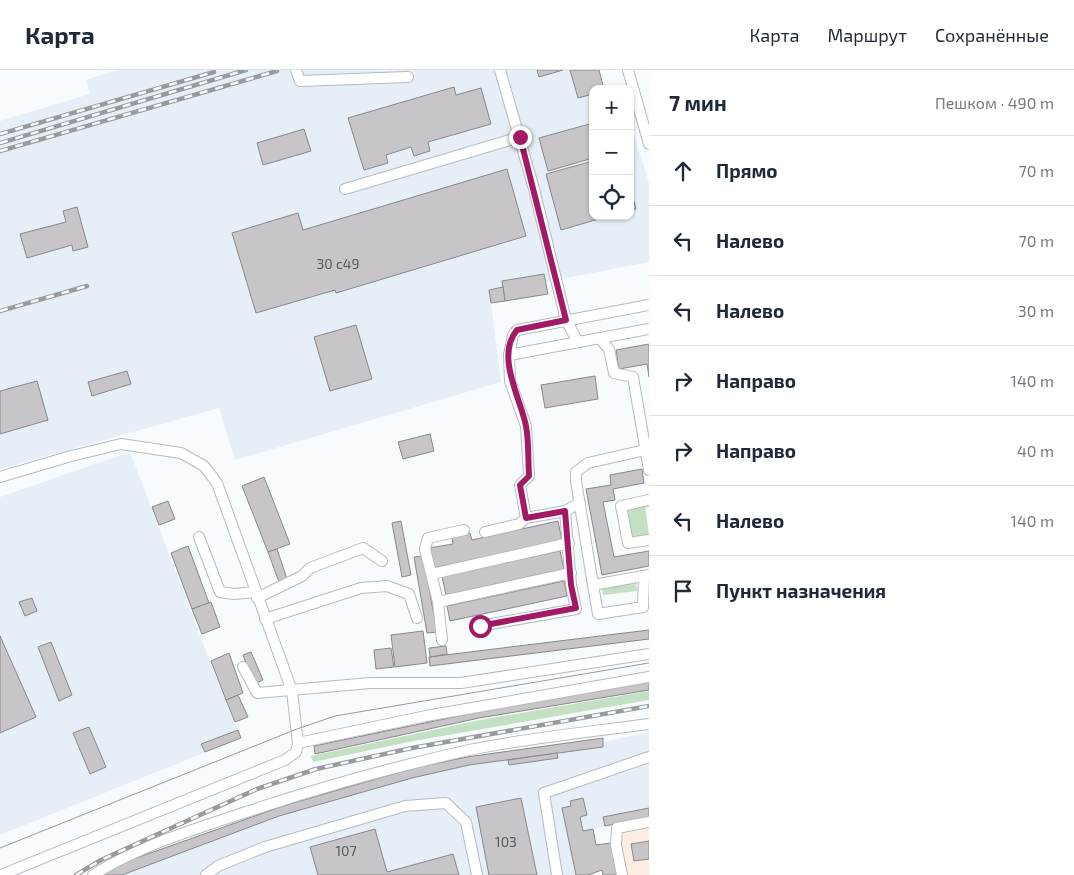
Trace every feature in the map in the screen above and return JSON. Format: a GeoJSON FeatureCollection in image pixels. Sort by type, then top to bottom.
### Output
{"type":"FeatureCollection","features":[{"type":"Feature","properties":{"kind":"street"},"geometry":{"type":"LineString","coordinates":[[296,70],[300,81],[408,77]]}},
{"type":"Feature","properties":{"kind":"street"},"geometry":{"type":"LineString","coordinates":[[500,70],[520,137],[566,320],[578,342]]}},
{"type":"Feature","properties":{"kind":"street"},"geometry":{"type":"LineString","coordinates":[[628,70],[649,144]]}},
{"type":"Feature","properties":{"kind":"street"},"geometry":{"type":"LineString","coordinates":[[639,109],[649,105]]}},
{"type":"Feature","properties":{"kind":"street"},"geometry":{"type":"LineString","coordinates":[[345,189],[520,137]]}},
{"type":"Feature","properties":{"kind":"street"},"geometry":{"type":"LineString","coordinates":[[526,518],[520,485],[529,476],[526,426],[510,381],[509,355],[513,335],[517,330],[649,305]]}},
{"type":"Feature","properties":{"kind":"street"},"geometry":{"type":"LineString","coordinates":[[509,355],[649,329]]}},
{"type":"Feature","properties":{"kind":"street"},"geometry":{"type":"LineString","coordinates":[[599,338],[609,349],[614,373],[634,377],[649,470]]}},
{"type":"Feature","properties":{"kind":"street"},"geometry":{"type":"LineString","coordinates":[[0,477],[70,456],[121,444],[181,453],[204,466],[216,483],[292,691],[298,743],[296,752],[285,760],[1,875]]}},
{"type":"Feature","properties":{"kind":"street"},"geometry":{"type":"LineString","coordinates":[[593,585],[646,575],[643,607],[598,614],[593,585],[580,503],[576,472],[588,463],[647,449]]}},
{"type":"Feature","properties":{"kind":"street"},"geometry":{"type":"LineString","coordinates":[[649,500],[621,506],[628,543],[649,540]]}},
{"type":"Feature","properties":{"kind":"street"},"geometry":{"type":"LineString","coordinates":[[485,532],[519,524],[526,518],[565,511],[580,503]]}},
{"type":"Feature","properties":{"kind":"street"},"geometry":{"type":"LineString","coordinates":[[480,626],[576,608],[565,511]]}},
{"type":"Feature","properties":{"kind":"street"},"geometry":{"type":"LineString","coordinates":[[442,640],[438,602],[425,549],[428,538],[464,530]]}},
{"type":"Feature","properties":{"kind":"street"},"geometry":{"type":"LineString","coordinates":[[199,538],[220,592],[234,594],[256,595],[302,576],[310,568],[350,551],[363,548],[382,561]]}},
{"type":"Feature","properties":{"kind":"street"},"geometry":{"type":"LineString","coordinates":[[432,574],[569,543]]}},
{"type":"Feature","properties":{"kind":"street"},"geometry":{"type":"LineString","coordinates":[[438,602],[571,573]]}},
{"type":"Feature","properties":{"kind":"street"},"geometry":{"type":"LineString","coordinates":[[265,619],[361,588],[388,586],[409,594],[417,618]]}},
{"type":"Feature","properties":{"kind":"street"},"geometry":{"type":"LineString","coordinates":[[243,667],[257,693],[370,683],[461,683],[649,654]]}},
{"type":"Feature","properties":{"kind":"street"},"geometry":{"type":"LineString","coordinates":[[298,743],[426,716],[649,677]]}},
{"type":"Feature","properties":{"kind":"street"},"geometry":{"type":"LineString","coordinates":[[94,875],[114,862],[163,840],[303,793],[392,768],[471,750],[649,724]]}},
{"type":"Feature","properties":{"kind":"street"},"geometry":{"type":"LineString","coordinates":[[557,875],[544,793],[649,757]]}},
{"type":"Feature","properties":{"kind":"street"},"geometry":{"type":"LineString","coordinates":[[206,875],[218,866],[265,847],[405,806],[446,803],[466,822],[478,875]]}},
{"type":"Feature","properties":{"kind":"street"},"geometry":{"type":"LineString","coordinates":[[622,875],[616,845],[617,828],[649,822]]}},
{"type":"Feature","properties":{"kind":"shaded area"},"geometry":{"type":"Polygon","coordinates":[[[117,70],[570,70],[589,90],[589,220],[634,220],[634,134],[649,183],[649,262],[546,282],[548,294],[491,303],[501,382],[235,460],[219,408],[0,469],[0,121],[90,94],[86,80],[117,70]]]}},
{"type":"Feature","properties":{"kind":"shaded area"},"geometry":{"type":"Polygon","coordinates":[[[130,452],[225,701],[241,738],[0,835],[0,497],[130,452]]]}},
{"type":"Feature","properties":{"kind":"shaded area"},"geometry":{"type":"Polygon","coordinates":[[[649,732],[649,817],[593,829],[602,870],[588,875],[122,875],[279,816],[412,778],[469,765],[603,747],[603,742],[649,732]]]}},
{"type":"Feature","properties":{"kind":"shaded area"},"geometry":{"type":"Polygon","coordinates":[[[649,827],[649,875],[626,875],[620,845],[621,836],[624,831],[649,827]]]}},
{"type":"Feature","properties":{"kind":"green space"},"geometry":{"type":"Polygon","coordinates":[[[645,505],[649,535],[632,538],[626,508],[645,505]]]}},
{"type":"Feature","properties":{"kind":"green space"},"geometry":{"type":"Polygon","coordinates":[[[636,582],[637,591],[603,595],[602,589],[604,586],[636,582]]]}},
{"type":"Feature","properties":{"kind":"green space"},"geometry":{"type":"Polygon","coordinates":[[[649,691],[649,700],[414,741],[313,762],[311,756],[480,720],[649,691]]]}},
{"type":"Feature","properties":{"kind":"building"},"geometry":{"type":"Polygon","coordinates":[[[537,70],[563,70],[539,77],[537,70]]]}},
{"type":"Feature","properties":{"kind":"building"},"geometry":{"type":"Polygon","coordinates":[[[570,70],[599,70],[603,85],[589,85],[589,95],[578,98],[570,70]]]}},
{"type":"Feature","properties":{"kind":"building"},"geometry":{"type":"Polygon","coordinates":[[[454,87],[456,95],[481,88],[491,124],[428,142],[430,151],[414,156],[411,147],[386,155],[388,163],[364,170],[348,118],[454,87]]]}},
{"type":"Feature","properties":{"kind":"building"},"geometry":{"type":"Polygon","coordinates":[[[589,124],[589,159],[548,171],[539,138],[589,124]]]}},
{"type":"Feature","properties":{"kind":"building"},"geometry":{"type":"Polygon","coordinates":[[[304,129],[311,151],[263,165],[257,143],[304,129]]]}},
{"type":"Feature","properties":{"kind":"building"},"geometry":{"type":"Polygon","coordinates":[[[589,162],[589,220],[595,220],[561,230],[546,174],[589,162]]]}},
{"type":"Feature","properties":{"kind":"building"},"geometry":{"type":"Polygon","coordinates":[[[507,169],[526,236],[336,293],[335,290],[256,313],[232,233],[298,213],[303,230],[507,169]]]}},
{"type":"Feature","properties":{"kind":"building"},"geometry":{"type":"Polygon","coordinates":[[[77,207],[88,247],[73,251],[72,245],[27,258],[20,234],[66,222],[63,211],[77,207]]]}},
{"type":"Feature","properties":{"kind":"building"},"geometry":{"type":"Polygon","coordinates":[[[544,274],[548,294],[505,301],[502,281],[544,274]]]}},
{"type":"Feature","properties":{"kind":"building"},"geometry":{"type":"Polygon","coordinates":[[[503,287],[505,301],[491,303],[489,290],[503,287]]]}},
{"type":"Feature","properties":{"kind":"building"},"geometry":{"type":"Polygon","coordinates":[[[356,325],[372,379],[330,391],[314,337],[356,325]]]}},
{"type":"Feature","properties":{"kind":"building"},"geometry":{"type":"Polygon","coordinates":[[[649,344],[649,377],[647,364],[619,369],[616,350],[649,344]]]}},
{"type":"Feature","properties":{"kind":"building"},"geometry":{"type":"Polygon","coordinates":[[[127,371],[131,384],[92,396],[88,382],[127,371]]]}},
{"type":"Feature","properties":{"kind":"building"},"geometry":{"type":"Polygon","coordinates":[[[595,376],[598,399],[545,408],[541,385],[595,376]]]}},
{"type":"Feature","properties":{"kind":"building"},"geometry":{"type":"Polygon","coordinates":[[[37,381],[48,420],[0,434],[0,391],[37,381]]]}},
{"type":"Feature","properties":{"kind":"building"},"geometry":{"type":"Polygon","coordinates":[[[430,434],[434,451],[403,459],[398,442],[430,434]]]}},
{"type":"Feature","properties":{"kind":"building"},"geometry":{"type":"Polygon","coordinates":[[[642,469],[644,483],[613,489],[615,500],[603,502],[614,557],[649,551],[649,566],[602,575],[586,489],[611,485],[610,475],[642,469]]]}},
{"type":"Feature","properties":{"kind":"building"},"geometry":{"type":"Polygon","coordinates":[[[264,477],[290,544],[268,552],[242,486],[264,477]]]}},
{"type":"Feature","properties":{"kind":"building"},"geometry":{"type":"Polygon","coordinates":[[[168,501],[175,519],[159,525],[152,507],[168,501]]]}},
{"type":"Feature","properties":{"kind":"building"},"geometry":{"type":"Polygon","coordinates":[[[401,521],[411,575],[402,577],[392,523],[401,521]]]}},
{"type":"Feature","properties":{"kind":"building"},"geometry":{"type":"Polygon","coordinates":[[[558,521],[562,541],[433,568],[429,548],[453,544],[452,537],[470,533],[472,540],[558,521]]]}},
{"type":"Feature","properties":{"kind":"building"},"geometry":{"type":"Polygon","coordinates":[[[188,546],[209,603],[192,609],[171,553],[188,546]]]}},
{"type":"Feature","properties":{"kind":"building"},"geometry":{"type":"Polygon","coordinates":[[[277,549],[287,579],[279,582],[268,552],[277,549]]]}},
{"type":"Feature","properties":{"kind":"building"},"geometry":{"type":"Polygon","coordinates":[[[560,551],[564,569],[446,595],[442,576],[560,551]]]}},
{"type":"Feature","properties":{"kind":"building"},"geometry":{"type":"Polygon","coordinates":[[[423,556],[437,632],[427,633],[414,557],[423,556]]]}},
{"type":"Feature","properties":{"kind":"building"},"geometry":{"type":"Polygon","coordinates":[[[564,581],[567,596],[450,621],[447,606],[564,581]]]}},
{"type":"Feature","properties":{"kind":"building"},"geometry":{"type":"Polygon","coordinates":[[[32,598],[37,611],[25,616],[19,602],[32,598]]]}},
{"type":"Feature","properties":{"kind":"building"},"geometry":{"type":"Polygon","coordinates":[[[211,602],[220,627],[202,634],[192,609],[211,602]]]}},
{"type":"Feature","properties":{"kind":"building"},"geometry":{"type":"Polygon","coordinates":[[[649,630],[649,639],[430,666],[429,657],[649,630]]]}},
{"type":"Feature","properties":{"kind":"building"},"geometry":{"type":"Polygon","coordinates":[[[423,631],[427,663],[395,667],[391,635],[423,631]]]}},
{"type":"Feature","properties":{"kind":"building"},"geometry":{"type":"Polygon","coordinates":[[[0,636],[36,717],[0,733],[0,636]]]}},
{"type":"Feature","properties":{"kind":"building"},"geometry":{"type":"Polygon","coordinates":[[[51,642],[72,695],[59,701],[38,647],[51,642]]]}},
{"type":"Feature","properties":{"kind":"building"},"geometry":{"type":"Polygon","coordinates":[[[446,646],[447,654],[430,657],[429,648],[446,646]]]}},
{"type":"Feature","properties":{"kind":"building"},"geometry":{"type":"Polygon","coordinates":[[[391,648],[394,667],[376,669],[374,650],[391,648]]]}},
{"type":"Feature","properties":{"kind":"building"},"geometry":{"type":"Polygon","coordinates":[[[251,652],[263,680],[254,684],[243,655],[251,652]]]}},
{"type":"Feature","properties":{"kind":"building"},"geometry":{"type":"Polygon","coordinates":[[[229,653],[243,693],[226,700],[211,661],[229,653]]]}},
{"type":"Feature","properties":{"kind":"building"},"geometry":{"type":"Polygon","coordinates":[[[649,682],[649,690],[479,718],[315,754],[314,746],[478,712],[649,682]]]}},
{"type":"Feature","properties":{"kind":"building"},"geometry":{"type":"Polygon","coordinates":[[[238,695],[248,717],[235,722],[226,700],[238,695]]]}},
{"type":"Feature","properties":{"kind":"building"},"geometry":{"type":"Polygon","coordinates":[[[89,727],[106,767],[90,774],[73,733],[89,727]]]}},
{"type":"Feature","properties":{"kind":"building"},"geometry":{"type":"Polygon","coordinates":[[[238,730],[241,738],[205,752],[201,744],[238,730]]]}},
{"type":"Feature","properties":{"kind":"building"},"geometry":{"type":"Polygon","coordinates":[[[603,738],[603,747],[469,765],[412,778],[279,816],[122,875],[103,875],[128,861],[283,806],[414,768],[467,757],[603,738]]]}},
{"type":"Feature","properties":{"kind":"building"},"geometry":{"type":"Polygon","coordinates":[[[557,753],[558,758],[509,765],[508,760],[557,753]]]}},
{"type":"Feature","properties":{"kind":"building"},"geometry":{"type":"Polygon","coordinates":[[[521,798],[537,875],[489,875],[476,807],[521,798]]]}},
{"type":"Feature","properties":{"kind":"building"},"geometry":{"type":"Polygon","coordinates":[[[583,798],[587,815],[580,817],[583,831],[593,829],[596,845],[611,843],[618,875],[603,875],[602,870],[588,875],[576,875],[562,808],[571,806],[570,801],[583,798]]]}},
{"type":"Feature","properties":{"kind":"building"},"geometry":{"type":"Polygon","coordinates":[[[649,808],[649,817],[605,826],[603,817],[649,808]]]}},
{"type":"Feature","properties":{"kind":"building"},"geometry":{"type":"Polygon","coordinates":[[[375,829],[387,872],[453,854],[459,875],[318,875],[310,847],[375,829]]]}},
{"type":"Feature","properties":{"kind":"building"},"geometry":{"type":"Polygon","coordinates":[[[649,841],[649,859],[634,861],[631,844],[649,841]]]}},
{"type":"Feature","properties":{"kind":"tram line"},"geometry":{"type":"LineString","coordinates":[[0,848],[297,729],[335,716],[649,663]]}},
{"type":"Feature","properties":{"kind":"railway"},"geometry":{"type":"LineString","coordinates":[[0,143],[246,70]]}},
{"type":"Feature","properties":{"kind":"railway"},"geometry":{"type":"LineString","coordinates":[[0,151],[277,71]]}},
{"type":"Feature","properties":{"kind":"railway"},"geometry":{"type":"LineString","coordinates":[[0,134],[214,72]]}},
{"type":"Feature","properties":{"kind":"railway"},"geometry":{"type":"LineString","coordinates":[[0,311],[87,286]]}},
{"type":"Feature","properties":{"kind":"railway"},"geometry":{"type":"LineString","coordinates":[[76,875],[101,860],[257,789],[316,769],[412,748],[649,706]]}},
{"type":"Feature","properties":{"kind":"route"},"geometry":{"type":"LineString","coordinates":[[480,626],[576,608],[571,585],[565,511],[526,518],[520,485],[529,476],[526,426],[510,381],[509,355],[513,335],[517,330],[566,320],[520,137]]}}]}
